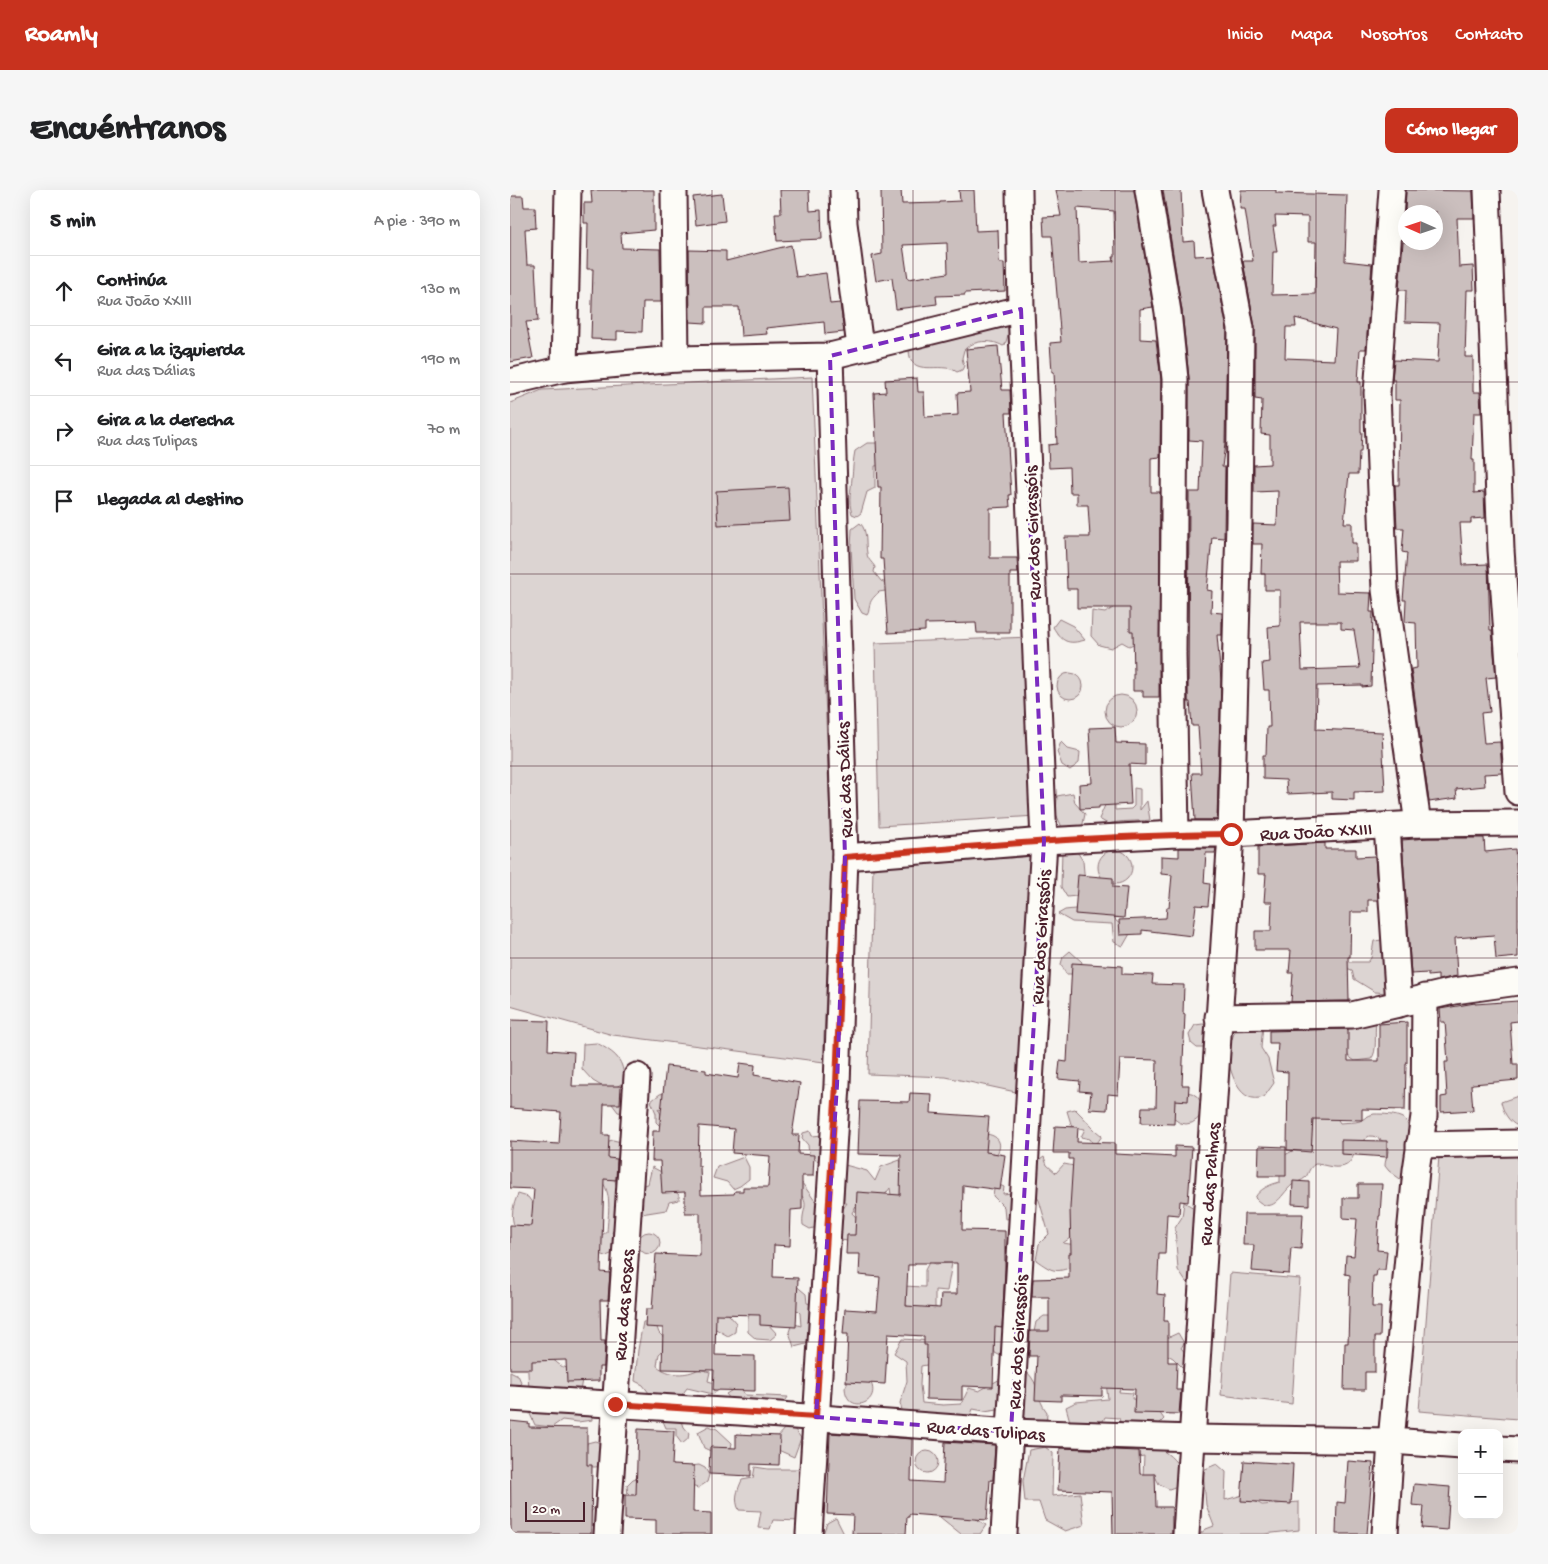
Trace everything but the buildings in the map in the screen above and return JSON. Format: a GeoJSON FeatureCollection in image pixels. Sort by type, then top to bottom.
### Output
{"type":"FeatureCollection","features":[{"type":"Feature","properties":{"kind":"street"},"geometry":{"type":"LineString","coordinates":[[564,369],[568,190]]}},
{"type":"Feature","properties":{"kind":"street"},"geometry":{"type":"LineString","coordinates":[[674,190],[676,359]]}},
{"type":"Feature","properties":{"kind":"street"},"geometry":{"type":"LineString","coordinates":[[842,190],[844,223],[860,347]]}},
{"type":"Feature","properties":{"kind":"street","name":"Rua dos Girassóis"},"geometry":{"type":"LineString","coordinates":[[1004,1534],[1044,840],[1021,309],[1019,190]]}},
{"type":"Feature","properties":{"kind":"street"},"geometry":{"type":"LineString","coordinates":[[1148,190],[1168,312],[1175,379],[1173,653],[1176,834]]}},
{"type":"Feature","properties":{"kind":"street","name":"Rua das Palmas"},"geometry":{"type":"LineString","coordinates":[[1186,1534],[1231,834],[1239,521],[1241,328],[1215,190]]}},
{"type":"Feature","properties":{"kind":"street"},"geometry":{"type":"LineString","coordinates":[[1392,190],[1377,393],[1383,550],[1385,590],[1418,824]]}},
{"type":"Feature","properties":{"kind":"street"},"geometry":{"type":"LineString","coordinates":[[1486,190],[1501,550],[1518,792]]}},
{"type":"Feature","properties":{"kind":"street"},"geometry":{"type":"LineString","coordinates":[[510,382],[564,369],[676,359],[830,356],[860,347],[1021,309]]}},
{"type":"Feature","properties":{"kind":"street","name":"Rua das Dálias"},"geometry":{"type":"LineString","coordinates":[[809,1534],[836,1094],[845,857],[830,356]]}},
{"type":"Feature","properties":{"kind":"street","name":"Rua João XXIII"},"geometry":{"type":"LineString","coordinates":[[845,857],[1044,840],[1176,834],[1231,834],[1418,824],[1518,823]]}},
{"type":"Feature","properties":{"kind":"street"},"geometry":{"type":"LineString","coordinates":[[1387,826],[1399,1004]]}},
{"type":"Feature","properties":{"kind":"street"},"geometry":{"type":"LineString","coordinates":[[1218,1017],[1352,1015],[1454,991],[1518,982]]}},
{"type":"Feature","properties":{"kind":"street"},"geometry":{"type":"LineString","coordinates":[[1385,1534],[1391,1441],[1419,1145],[1424,1116],[1424,997]]}},
{"type":"Feature","properties":{"kind":"street","name":"Rua das Rosas"},"geometry":{"type":"LineString","coordinates":[[607,1534],[638,1076]]}},
{"type":"Feature","properties":{"kind":"street"},"geometry":{"type":"LineString","coordinates":[[1419,1145],[1518,1143]]}},
{"type":"Feature","properties":{"kind":"street","name":"Rua das Tulipas"},"geometry":{"type":"LineString","coordinates":[[510,1398],[816,1417],[1011,1432],[1192,1438],[1391,1441],[1458,1446]]}},
{"type":"Feature","properties":{"kind":"street"},"geometry":{"type":"LineString","coordinates":[[1503,1449],[1518,1450]]}},
{"type":"Feature","properties":{"kind":"highlighted area"},"geometry":{"type":"Polygon","coordinates":[[[1021,309],[1044,841],[1011,1432],[816,1417],[837,1085],[845,857],[830,356],[1021,309]]]}},
{"type":"Feature","properties":{"kind":"shaded area"},"geometry":{"type":"Polygon","coordinates":[[[990,319],[1011,325],[1005,345],[993,342],[977,342],[972,344],[964,350],[962,358],[964,366],[962,370],[957,372],[943,368],[920,367],[914,364],[910,358],[909,349],[990,319]]]}},
{"type":"Feature","properties":{"kind":"shaded area"},"geometry":{"type":"Polygon","coordinates":[[[812,377],[832,865],[824,1062],[613,1035],[510,1006],[510,403],[542,390],[812,377]]]}},
{"type":"Feature","properties":{"kind":"shaded area"},"geometry":{"type":"Polygon","coordinates":[[[867,443],[899,443],[889,464],[875,466],[875,488],[867,492],[861,513],[857,516],[852,514],[850,504],[854,458],[855,451],[867,443]]]}},
{"type":"Feature","properties":{"kind":"shaded area"},"geometry":{"type":"Polygon","coordinates":[[[860,523],[865,533],[868,557],[875,567],[874,572],[881,581],[891,585],[890,594],[885,591],[879,592],[872,599],[867,615],[862,613],[854,599],[851,547],[852,529],[860,523]]]}},
{"type":"Feature","properties":{"kind":"shaded area"},"geometry":{"type":"Polygon","coordinates":[[[1123,585],[1140,641],[1129,646],[1122,642],[1111,648],[1099,645],[1091,636],[1092,611],[1105,613],[1113,608],[1123,585]]]}},
{"type":"Feature","properties":{"kind":"shaded area"},"geometry":{"type":"Polygon","coordinates":[[[1059,619],[1073,626],[1085,640],[1070,642],[1059,636],[1053,627],[1059,619]]]}},
{"type":"Feature","properties":{"kind":"shaded area"},"geometry":{"type":"Polygon","coordinates":[[[1031,637],[1036,816],[879,826],[875,643],[1031,637]]]}},
{"type":"Feature","properties":{"kind":"shaded area"},"geometry":{"type":"Polygon","coordinates":[[[1070,673],[1079,677],[1083,686],[1079,695],[1070,699],[1061,695],[1057,686],[1061,677],[1070,673]]]}},
{"type":"Feature","properties":{"kind":"shaded area"},"geometry":{"type":"Polygon","coordinates":[[[1121,695],[1132,700],[1137,711],[1132,722],[1121,727],[1110,722],[1105,711],[1110,700],[1121,695]]]}},
{"type":"Feature","properties":{"kind":"shaded area"},"geometry":{"type":"Polygon","coordinates":[[[1061,742],[1068,749],[1080,752],[1079,763],[1070,770],[1062,765],[1057,752],[1061,742]]]}},
{"type":"Feature","properties":{"kind":"shaded area"},"geometry":{"type":"Polygon","coordinates":[[[1134,788],[1140,789],[1140,810],[1147,801],[1150,820],[1108,824],[1099,819],[1106,803],[1115,800],[1115,810],[1131,809],[1134,806],[1134,788]]]}},
{"type":"Feature","properties":{"kind":"shaded area"},"geometry":{"type":"Polygon","coordinates":[[[1073,793],[1075,803],[1085,814],[1081,833],[1065,834],[1056,814],[1057,796],[1073,793]]]}},
{"type":"Feature","properties":{"kind":"shaded area"},"geometry":{"type":"Polygon","coordinates":[[[1062,850],[1076,850],[1083,861],[1086,895],[1067,897],[1061,887],[1062,850]]]}},
{"type":"Feature","properties":{"kind":"shaded area"},"geometry":{"type":"Polygon","coordinates":[[[1115,850],[1127,855],[1132,867],[1127,879],[1115,884],[1103,879],[1098,867],[1103,855],[1115,850]]]}},
{"type":"Feature","properties":{"kind":"shaded area"},"geometry":{"type":"Polygon","coordinates":[[[1035,856],[1025,1094],[946,1077],[868,1074],[873,868],[1035,856]]]}},
{"type":"Feature","properties":{"kind":"shaded area"},"geometry":{"type":"Polygon","coordinates":[[[1094,907],[1112,911],[1116,921],[1131,932],[1123,946],[1114,942],[1112,924],[1072,922],[1058,914],[1065,910],[1094,907]]]}},
{"type":"Feature","properties":{"kind":"shaded area"},"geometry":{"type":"Polygon","coordinates":[[[1382,940],[1385,942],[1388,993],[1375,992],[1354,979],[1352,970],[1343,967],[1340,962],[1368,962],[1371,958],[1374,941],[1382,940]]]}},
{"type":"Feature","properties":{"kind":"shaded area"},"geometry":{"type":"Polygon","coordinates":[[[1070,951],[1082,962],[1077,974],[1066,974],[1061,964],[1063,957],[1070,951]]]}},
{"type":"Feature","properties":{"kind":"shaded area"},"geometry":{"type":"Polygon","coordinates":[[[1405,1014],[1402,1017],[1376,1023],[1375,1047],[1371,1059],[1355,1061],[1348,1056],[1343,1027],[1405,1014]]]}},
{"type":"Feature","properties":{"kind":"shaded area"},"geometry":{"type":"Polygon","coordinates":[[[1263,1024],[1261,1048],[1268,1059],[1274,1083],[1264,1097],[1248,1097],[1234,1080],[1227,1053],[1237,1025],[1263,1024]]]}},
{"type":"Feature","properties":{"kind":"shaded area"},"geometry":{"type":"Polygon","coordinates":[[[1195,1025],[1206,1025],[1205,1048],[1197,1048],[1191,1043],[1189,1035],[1195,1025]]]}},
{"type":"Feature","properties":{"kind":"shaded area"},"geometry":{"type":"Polygon","coordinates":[[[597,1043],[618,1058],[624,1074],[624,1082],[610,1091],[593,1081],[582,1069],[583,1044],[597,1043]]]}},
{"type":"Feature","properties":{"kind":"shaded area"},"geometry":{"type":"Polygon","coordinates":[[[673,1091],[666,1110],[658,1108],[663,1119],[665,1131],[656,1122],[656,1113],[651,1101],[660,1094],[673,1091]]]}},
{"type":"Feature","properties":{"kind":"shaded area"},"geometry":{"type":"Polygon","coordinates":[[[619,1092],[626,1092],[624,1113],[618,1112],[612,1104],[619,1092]]]}},
{"type":"Feature","properties":{"kind":"shaded area"},"geometry":{"type":"Polygon","coordinates":[[[1186,1092],[1197,1097],[1202,1108],[1197,1119],[1186,1124],[1175,1119],[1170,1108],[1175,1097],[1186,1092]]]}},
{"type":"Feature","properties":{"kind":"shaded area"},"geometry":{"type":"Polygon","coordinates":[[[1518,1096],[1518,1126],[1506,1116],[1501,1102],[1518,1096]]]}},
{"type":"Feature","properties":{"kind":"shaded area"},"geometry":{"type":"Polygon","coordinates":[[[1075,1109],[1102,1136],[1095,1146],[1090,1139],[1081,1137],[1085,1129],[1072,1127],[1067,1111],[1075,1109]]]}},
{"type":"Feature","properties":{"kind":"shaded area"},"geometry":{"type":"Polygon","coordinates":[[[1331,1109],[1340,1123],[1358,1122],[1374,1114],[1394,1115],[1404,1119],[1409,1130],[1409,1139],[1403,1181],[1385,1166],[1388,1149],[1385,1143],[1377,1137],[1369,1136],[1358,1145],[1349,1163],[1343,1167],[1315,1164],[1303,1180],[1292,1185],[1276,1202],[1271,1205],[1261,1203],[1255,1198],[1259,1192],[1280,1182],[1280,1168],[1283,1156],[1304,1145],[1309,1119],[1331,1109]]]}},
{"type":"Feature","properties":{"kind":"shaded area"},"geometry":{"type":"Polygon","coordinates":[[[810,1131],[812,1136],[823,1135],[822,1155],[817,1161],[809,1155],[808,1145],[802,1138],[803,1133],[810,1131]]]}},
{"type":"Feature","properties":{"kind":"shaded area"},"geometry":{"type":"Polygon","coordinates":[[[986,1134],[996,1138],[1000,1145],[997,1153],[990,1160],[976,1141],[986,1134]]]}},
{"type":"Feature","properties":{"kind":"shaded area"},"geometry":{"type":"Polygon","coordinates":[[[613,1140],[621,1142],[621,1163],[609,1163],[603,1146],[613,1140]]]}},
{"type":"Feature","properties":{"kind":"shaded area"},"geometry":{"type":"Polygon","coordinates":[[[1518,1155],[1518,1419],[1419,1411],[1439,1156],[1518,1155]]]}},
{"type":"Feature","properties":{"kind":"shaded area"},"geometry":{"type":"Polygon","coordinates":[[[744,1157],[749,1167],[749,1179],[740,1186],[733,1189],[727,1182],[713,1178],[717,1167],[744,1157]]]}},
{"type":"Feature","properties":{"kind":"shaded area"},"geometry":{"type":"Polygon","coordinates":[[[1044,1157],[1047,1165],[1056,1173],[1064,1164],[1074,1166],[1073,1236],[1063,1243],[1082,1246],[1074,1266],[1058,1271],[1050,1269],[1036,1260],[1039,1244],[1049,1234],[1039,1200],[1032,1190],[1037,1162],[1044,1157]]]}},
{"type":"Feature","properties":{"kind":"shaded area"},"geometry":{"type":"Polygon","coordinates":[[[900,1160],[914,1191],[892,1201],[890,1188],[881,1200],[859,1200],[852,1213],[867,1229],[853,1242],[841,1240],[838,1221],[847,1203],[836,1203],[833,1179],[845,1165],[867,1171],[875,1181],[881,1167],[900,1160]]]}},
{"type":"Feature","properties":{"kind":"shaded area"},"geometry":{"type":"Polygon","coordinates":[[[652,1167],[665,1174],[667,1185],[679,1195],[679,1200],[669,1202],[666,1210],[641,1214],[636,1203],[638,1186],[648,1184],[652,1167]]]}},
{"type":"Feature","properties":{"kind":"shaded area"},"geometry":{"type":"Polygon","coordinates":[[[614,1177],[618,1191],[620,1225],[612,1232],[616,1241],[616,1252],[606,1256],[591,1251],[596,1238],[607,1232],[608,1197],[607,1191],[600,1179],[614,1177]]]}},
{"type":"Feature","properties":{"kind":"shaded area"},"geometry":{"type":"Polygon","coordinates":[[[802,1183],[815,1201],[823,1205],[820,1226],[810,1229],[803,1225],[805,1204],[799,1192],[802,1183]]]}},
{"type":"Feature","properties":{"kind":"shaded area"},"geometry":{"type":"Polygon","coordinates":[[[995,1183],[1004,1187],[1003,1194],[1011,1193],[1016,1200],[1014,1218],[1005,1219],[1004,1207],[993,1196],[995,1183]]]}},
{"type":"Feature","properties":{"kind":"shaded area"},"geometry":{"type":"Polygon","coordinates":[[[518,1194],[528,1197],[550,1227],[515,1228],[513,1211],[518,1194]]]}},
{"type":"Feature","properties":{"kind":"shaded area"},"geometry":{"type":"Polygon","coordinates":[[[1184,1202],[1204,1214],[1193,1287],[1186,1282],[1178,1270],[1175,1228],[1182,1217],[1184,1202]]]}},
{"type":"Feature","properties":{"kind":"shaded area"},"geometry":{"type":"Polygon","coordinates":[[[649,1232],[657,1235],[660,1243],[657,1251],[649,1254],[641,1251],[638,1243],[641,1235],[649,1232]]]}},
{"type":"Feature","properties":{"kind":"shaded area"},"geometry":{"type":"Polygon","coordinates":[[[935,1251],[934,1264],[952,1263],[947,1291],[935,1290],[935,1307],[944,1312],[953,1304],[961,1313],[976,1310],[971,1324],[943,1324],[925,1320],[922,1325],[914,1324],[913,1311],[902,1301],[893,1299],[903,1286],[925,1287],[925,1270],[935,1251]]]}},
{"type":"Feature","properties":{"kind":"shaded area"},"geometry":{"type":"Polygon","coordinates":[[[1230,1273],[1300,1279],[1292,1404],[1221,1395],[1230,1273]]]}},
{"type":"Feature","properties":{"kind":"shaded area"},"geometry":{"type":"Polygon","coordinates":[[[794,1284],[806,1294],[807,1303],[816,1305],[818,1319],[808,1321],[811,1337],[806,1344],[794,1347],[789,1332],[792,1323],[801,1326],[800,1313],[791,1304],[794,1284]]]}},
{"type":"Feature","properties":{"kind":"shaded area"},"geometry":{"type":"Polygon","coordinates":[[[724,1309],[736,1323],[735,1332],[728,1336],[714,1328],[711,1321],[717,1310],[724,1309]]]}},
{"type":"Feature","properties":{"kind":"shaded area"},"geometry":{"type":"Polygon","coordinates":[[[751,1310],[765,1317],[767,1323],[777,1334],[770,1340],[756,1339],[748,1332],[748,1318],[751,1310]]]}},
{"type":"Feature","properties":{"kind":"shaded area"},"geometry":{"type":"Polygon","coordinates":[[[997,1313],[1011,1315],[1007,1359],[995,1353],[993,1343],[984,1325],[997,1313]]]}},
{"type":"Feature","properties":{"kind":"shaded area"},"geometry":{"type":"Polygon","coordinates":[[[1044,1316],[1054,1316],[1063,1332],[1034,1332],[1036,1322],[1044,1316]]]}},
{"type":"Feature","properties":{"kind":"shaded area"},"geometry":{"type":"Polygon","coordinates":[[[643,1322],[655,1322],[659,1333],[670,1344],[659,1354],[657,1366],[667,1372],[678,1374],[689,1373],[699,1369],[710,1372],[708,1381],[725,1386],[713,1394],[687,1388],[675,1404],[658,1405],[643,1385],[635,1381],[643,1322]]]}},
{"type":"Feature","properties":{"kind":"shaded area"},"geometry":{"type":"Polygon","coordinates":[[[1178,1333],[1184,1343],[1181,1348],[1187,1355],[1188,1364],[1182,1367],[1173,1358],[1164,1353],[1165,1339],[1178,1333]]]}},
{"type":"Feature","properties":{"kind":"shaded area"},"geometry":{"type":"Polygon","coordinates":[[[902,1339],[933,1341],[932,1364],[921,1366],[920,1385],[922,1403],[961,1404],[969,1388],[979,1391],[1002,1378],[1009,1391],[998,1409],[984,1411],[973,1409],[968,1422],[905,1420],[900,1403],[907,1381],[906,1361],[894,1353],[902,1339]]]}},
{"type":"Feature","properties":{"kind":"shaded area"},"geometry":{"type":"Polygon","coordinates":[[[546,1354],[561,1366],[583,1373],[579,1398],[529,1391],[527,1355],[546,1354]]]}},
{"type":"Feature","properties":{"kind":"shaded area"},"geometry":{"type":"Polygon","coordinates":[[[510,1371],[518,1375],[521,1382],[519,1389],[510,1393],[510,1371]]]}},
{"type":"Feature","properties":{"kind":"shaded area"},"geometry":{"type":"Polygon","coordinates":[[[1027,1372],[1034,1382],[1043,1407],[1047,1412],[1046,1429],[1023,1431],[1023,1396],[1027,1372]]]}},
{"type":"Feature","properties":{"kind":"shaded area"},"geometry":{"type":"Polygon","coordinates":[[[1105,1374],[1122,1381],[1119,1392],[1133,1393],[1132,1399],[1143,1400],[1155,1407],[1164,1419],[1149,1434],[1122,1430],[1119,1418],[1105,1417],[1098,1431],[1071,1425],[1066,1407],[1076,1402],[1108,1399],[1105,1374]]]}},
{"type":"Feature","properties":{"kind":"shaded area"},"geometry":{"type":"Polygon","coordinates":[[[849,1380],[870,1381],[873,1389],[872,1395],[868,1400],[857,1404],[847,1397],[845,1388],[849,1380]]]}},
{"type":"Feature","properties":{"kind":"shaded area"},"geometry":{"type":"Polygon","coordinates":[[[739,1386],[745,1395],[788,1397],[781,1408],[731,1400],[726,1394],[739,1386]]]}},
{"type":"Feature","properties":{"kind":"shaded area"},"geometry":{"type":"Polygon","coordinates":[[[538,1405],[591,1411],[592,1420],[578,1422],[562,1420],[552,1427],[535,1425],[530,1414],[538,1405]]]}},
{"type":"Feature","properties":{"kind":"shaded area"},"geometry":{"type":"Polygon","coordinates":[[[666,1414],[681,1418],[684,1427],[689,1433],[688,1439],[682,1444],[676,1436],[676,1428],[666,1428],[663,1421],[666,1414]]]}},
{"type":"Feature","properties":{"kind":"shaded area"},"geometry":{"type":"Polygon","coordinates":[[[709,1426],[717,1429],[732,1443],[731,1448],[715,1453],[704,1448],[698,1432],[709,1426]]]}},
{"type":"Feature","properties":{"kind":"shaded area"},"geometry":{"type":"Polygon","coordinates":[[[785,1428],[795,1430],[801,1438],[794,1457],[776,1449],[775,1439],[785,1428]]]}},
{"type":"Feature","properties":{"kind":"shaded area"},"geometry":{"type":"Polygon","coordinates":[[[1134,1436],[1159,1448],[1174,1460],[1182,1475],[1183,1484],[1169,1489],[1159,1484],[1154,1474],[1143,1476],[1144,1456],[1132,1458],[1124,1449],[1134,1436]]]}},
{"type":"Feature","properties":{"kind":"shaded area"},"geometry":{"type":"Polygon","coordinates":[[[595,1441],[603,1444],[600,1466],[594,1467],[584,1463],[587,1443],[595,1441]]]}},
{"type":"Feature","properties":{"kind":"shaded area"},"geometry":{"type":"Polygon","coordinates":[[[1045,1447],[1053,1453],[1052,1496],[1080,1493],[1084,1525],[1065,1531],[1045,1520],[1039,1502],[1025,1502],[1023,1481],[1029,1450],[1045,1447]]]}},
{"type":"Feature","properties":{"kind":"shaded area"},"geometry":{"type":"Polygon","coordinates":[[[927,1451],[937,1458],[938,1462],[931,1472],[927,1473],[917,1466],[916,1462],[923,1452],[927,1451]]]}},
{"type":"Feature","properties":{"kind":"shaded area"},"geometry":{"type":"Polygon","coordinates":[[[1217,1464],[1226,1472],[1225,1500],[1243,1495],[1262,1505],[1299,1502],[1299,1530],[1264,1534],[1200,1534],[1214,1526],[1206,1505],[1203,1470],[1217,1464]]]}},
{"type":"Feature","properties":{"kind":"shaded area"},"geometry":{"type":"Polygon","coordinates":[[[699,1465],[705,1468],[709,1475],[707,1482],[698,1488],[691,1486],[691,1466],[699,1465]]]}},
{"type":"Feature","properties":{"kind":"shaded area"},"geometry":{"type":"Polygon","coordinates":[[[755,1467],[798,1469],[805,1484],[801,1521],[773,1520],[770,1529],[758,1528],[761,1511],[739,1510],[736,1499],[739,1488],[742,1480],[753,1478],[755,1467]]]}},
{"type":"Feature","properties":{"kind":"shaded area"},"geometry":{"type":"Polygon","coordinates":[[[637,1478],[651,1493],[628,1497],[627,1485],[637,1478]]]}},
{"type":"Feature","properties":{"kind":"shaded area"},"geometry":{"type":"Polygon","coordinates":[[[597,1504],[606,1534],[592,1534],[586,1530],[591,1512],[597,1504]]]}},
{"type":"Feature","properties":{"kind":"shaded area"},"geometry":{"type":"Polygon","coordinates":[[[963,1511],[986,1525],[980,1534],[961,1534],[940,1517],[963,1511]]]}},
{"type":"Feature","properties":{"kind":"shaded area"},"geometry":{"type":"Polygon","coordinates":[[[836,1518],[844,1534],[823,1534],[827,1523],[836,1518]]]}},
{"type":"Feature","properties":{"kind":"route"},"geometry":{"type":"LineString","coordinates":[[615,1404],[816,1417],[836,1084],[845,857],[1044,840],[1176,834],[1231,834]]}}]}
